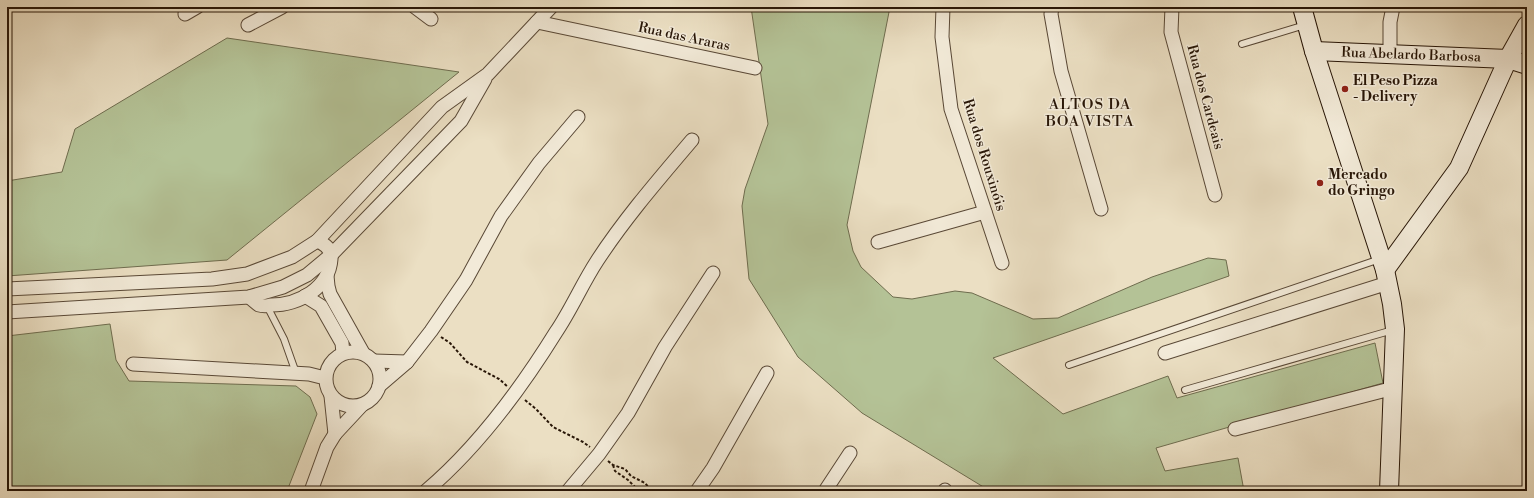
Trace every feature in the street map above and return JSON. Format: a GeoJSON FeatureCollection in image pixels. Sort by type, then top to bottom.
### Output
{"type":"FeatureCollection","features":[{"type":"Feature","properties":{"kind":"main road"},"geometry":{"type":"LineString","coordinates":[[1302,7],[1314,51],[1385,262],[1395,329],[1389,491]]}},
{"type":"Feature","properties":{"kind":"main road"},"geometry":{"type":"LineString","coordinates":[[1385,262],[1459,168],[1508,59],[1527,25]]}},
{"type":"Feature","properties":{"kind":"main road","name":"Rua Abelardo Barbosa"},"geometry":{"type":"LineString","coordinates":[[1314,51],[1508,59],[1527,65]]}},
{"type":"Feature","properties":{"kind":"street"},"geometry":{"type":"LineString","coordinates":[[185,14],[197,7]]}},
{"type":"Feature","properties":{"kind":"street"},"geometry":{"type":"LineString","coordinates":[[248,26],[282,7]]}},
{"type":"Feature","properties":{"kind":"street"},"geometry":{"type":"LineString","coordinates":[[415,7],[431,19]]}},
{"type":"Feature","properties":{"kind":"street"},"geometry":{"type":"LineString","coordinates":[[7,288],[212,279],[247,274],[292,257],[317,241],[442,107],[488,74],[551,7]]}},
{"type":"Feature","properties":{"kind":"street","name":"Rua dos Rouxinóis"},"geometry":{"type":"LineString","coordinates":[[943,7],[942,37],[951,109],[1002,263]]}},
{"type":"Feature","properties":{"kind":"street"},"geometry":{"type":"LineString","coordinates":[[1052,7],[1051,14],[1061,70],[1101,209]]}},
{"type":"Feature","properties":{"kind":"street","name":"Rua dos Cardeais"},"geometry":{"type":"LineString","coordinates":[[1172,7],[1171,32],[1215,195]]}},
{"type":"Feature","properties":{"kind":"street"},"geometry":{"type":"LineString","coordinates":[[1390,54],[1390,22],[1393,7]]}},
{"type":"Feature","properties":{"kind":"street","name":"Rua das Araras"},"geometry":{"type":"LineString","coordinates":[[537,22],[755,68]]}},
{"type":"Feature","properties":{"kind":"street"},"geometry":{"type":"LineString","coordinates":[[7,312],[249,297],[283,287],[307,275],[331,255],[461,121],[488,74]]}},
{"type":"Feature","properties":{"kind":"street"},"geometry":{"type":"LineString","coordinates":[[379,386],[407,362],[431,331],[466,280],[501,216],[538,163],[578,117]]}},
{"type":"Feature","properties":{"kind":"street"},"geometry":{"type":"LineString","coordinates":[[426,491],[447,473],[516,393],[557,331],[596,262],[637,205],[692,140]]}},
{"type":"Feature","properties":{"kind":"street"},"geometry":{"type":"LineString","coordinates":[[878,242],[985,212]]}},
{"type":"Feature","properties":{"kind":"street"},"geometry":{"type":"LineString","coordinates":[[249,297],[260,305],[267,306],[288,304],[313,291],[327,276],[330,268],[331,255],[327,246],[317,241]]}},
{"type":"Feature","properties":{"kind":"street"},"geometry":{"type":"LineString","coordinates":[[1165,353],[1385,262]]}},
{"type":"Feature","properties":{"kind":"street"},"geometry":{"type":"LineString","coordinates":[[568,491],[599,454],[628,413],[665,347],[713,273]]}},
{"type":"Feature","properties":{"kind":"street"},"geometry":{"type":"LineString","coordinates":[[311,491],[324,454],[335,434],[362,405],[373,398],[379,386],[380,373],[374,361],[363,353],[330,294],[327,276]]}},
{"type":"Feature","properties":{"kind":"street"},"geometry":{"type":"LineString","coordinates":[[305,296],[321,306],[342,343],[343,353]]}},
{"type":"Feature","properties":{"kind":"street"},"geometry":{"type":"LineString","coordinates":[[335,434],[331,396],[325,378],[328,365],[337,356],[343,353],[363,353]]}},
{"type":"Feature","properties":{"kind":"street"},"geometry":{"type":"LineString","coordinates":[[374,361],[407,362]]}},
{"type":"Feature","properties":{"kind":"street"},"geometry":{"type":"LineString","coordinates":[[133,364],[296,373],[315,375],[325,378]]}},
{"type":"Feature","properties":{"kind":"street"},"geometry":{"type":"LineString","coordinates":[[697,491],[713,468],[767,373]]}},
{"type":"Feature","properties":{"kind":"street"},"geometry":{"type":"LineString","coordinates":[[1235,429],[1394,388]]}},
{"type":"Feature","properties":{"kind":"street"},"geometry":{"type":"LineString","coordinates":[[331,396],[342,404],[348,406],[362,405]]}},
{"type":"Feature","properties":{"kind":"street"},"geometry":{"type":"LineString","coordinates":[[825,491],[850,453]]}},
{"type":"Feature","properties":{"kind":"lane"},"geometry":{"type":"LineString","coordinates":[[1242,44],[1307,24]]}},
{"type":"Feature","properties":{"kind":"lane"},"geometry":{"type":"LineString","coordinates":[[1069,365],[1385,262]]}},
{"type":"Feature","properties":{"kind":"lane"},"geometry":{"type":"LineString","coordinates":[[267,306],[284,339],[296,373]]}},
{"type":"Feature","properties":{"kind":"lane"},"geometry":{"type":"LineString","coordinates":[[1185,390],[1395,329]]}},
{"type":"Feature","properties":{"kind":"path"},"geometry":{"type":"LineString","coordinates":[[639,491],[628,480],[615,471],[613,465],[625,469],[631,476],[646,483],[652,491]]}},
{"type":"Feature","properties":{"kind":"path"},"geometry":{"type":"LineString","coordinates":[[628,480],[631,476]]}},
{"type":"Feature","properties":{"kind":"green space"},"geometry":{"type":"Polygon","coordinates":[[[751,7],[890,7],[847,225],[853,251],[861,267],[893,297],[912,299],[955,291],[972,293],[1033,319],[1058,318],[1152,277],[1208,258],[1226,260],[1229,276],[993,358],[1063,414],[1168,376],[1177,398],[1375,343],[1383,383],[1156,448],[1165,471],[1238,458],[1244,491],[990,491],[862,413],[798,357],[749,279],[742,206],[745,189],[768,124],[751,7]]]}},
{"type":"Feature","properties":{"kind":"green space"},"geometry":{"type":"Polygon","coordinates":[[[227,38],[459,72],[227,260],[7,276],[7,181],[62,172],[75,129],[227,38]]]}},
{"type":"Feature","properties":{"kind":"green space"},"geometry":{"type":"Polygon","coordinates":[[[110,324],[116,360],[129,381],[296,386],[310,397],[317,414],[287,491],[7,491],[7,336],[110,324]]]}},
{"type":"Feature","properties":{"kind":"place","name":"El Peso Pizza - Delivery"},"geometry":{"type":"Point","coordinates":[1345,89]}},
{"type":"Feature","properties":{"kind":"place","name":"Mercado do Gringo"},"geometry":{"type":"Point","coordinates":[1320,183]}},
{"type":"Feature","properties":{"kind":"district","name":"ALTOS DA BOA VISTA"},"geometry":{"type":"Point","coordinates":[1090,112]}}]}
